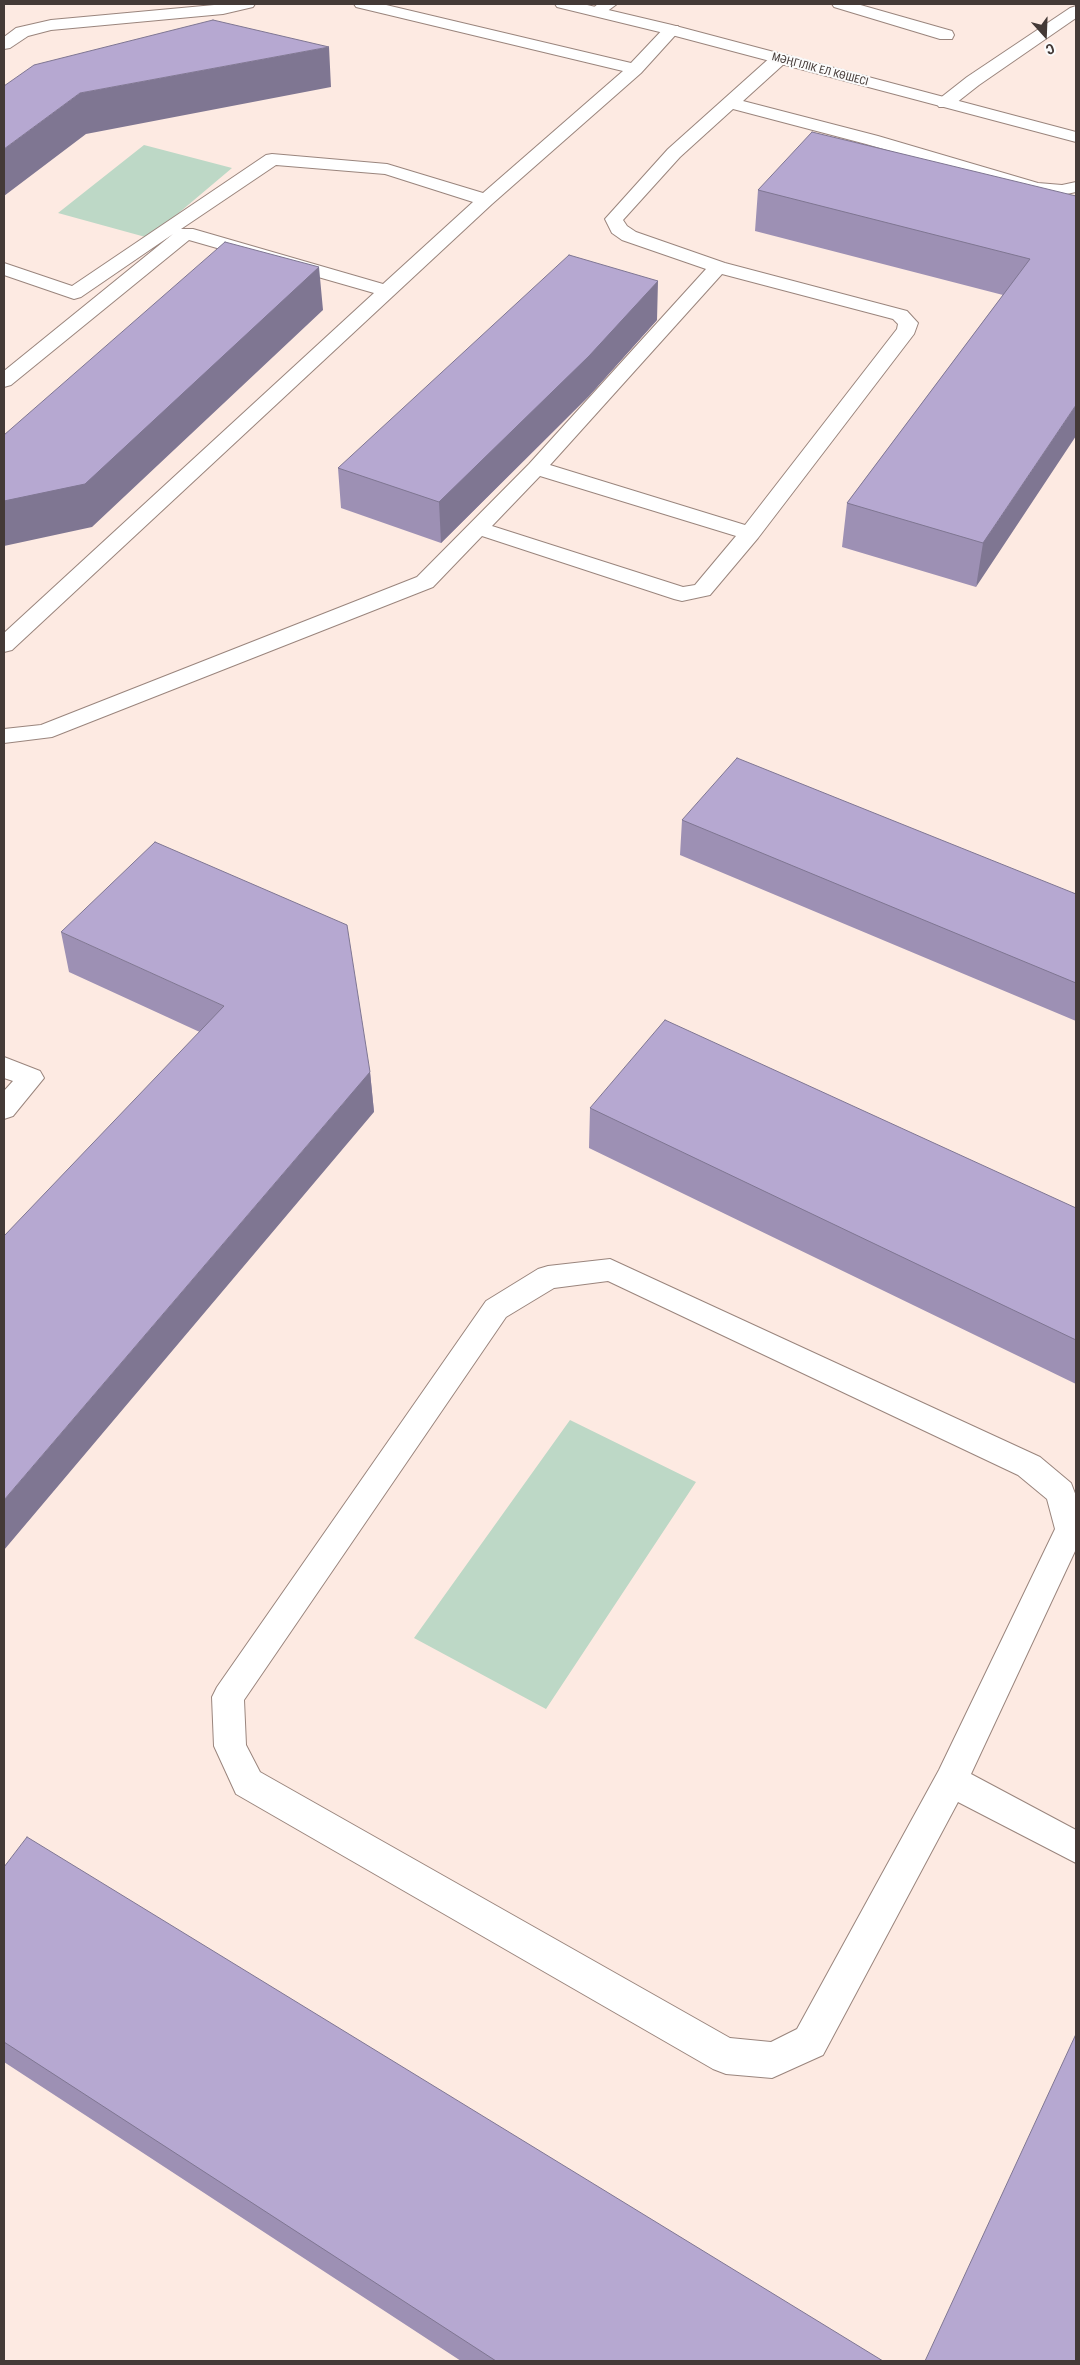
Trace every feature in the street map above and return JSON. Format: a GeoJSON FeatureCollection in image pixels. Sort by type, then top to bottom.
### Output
{"type":"FeatureCollection","features":[{"type":"Feature","properties":{"kind":"street"},"geometry":{"type":"LineString","coordinates":[[4,44],[22,32],[51,25],[223,9],[248,4]]}},
{"type":"Feature","properties":{"kind":"street"},"geometry":{"type":"LineString","coordinates":[[362,4],[635,69]]}},
{"type":"Feature","properties":{"kind":"street","name":"МӘҢГІЛІК ЕЛ КӨШЕСІ"},"geometry":{"type":"LineString","coordinates":[[563,4],[603,8],[672,30],[1076,137]]}},
{"type":"Feature","properties":{"kind":"street"},"geometry":{"type":"LineString","coordinates":[[840,4],[946,35]]}},
{"type":"Feature","properties":{"kind":"street"},"geometry":{"type":"LineString","coordinates":[[945,103],[973,81],[1076,11]]}},
{"type":"Feature","properties":{"kind":"street"},"geometry":{"type":"LineString","coordinates":[[4,645],[486,200],[635,69],[672,30]]}},
{"type":"Feature","properties":{"kind":"street"},"geometry":{"type":"LineString","coordinates":[[478,528],[682,594],[702,590],[750,533],[908,330],[908,323],[900,315],[718,267],[629,236],[619,229],[614,219],[674,153],[779,59]]}},
{"type":"Feature","properties":{"kind":"street"},"geometry":{"type":"LineString","coordinates":[[732,102],[1037,188],[1062,190],[1076,188]]}},
{"type":"Feature","properties":{"kind":"street"},"geometry":{"type":"LineString","coordinates":[[4,269],[74,293],[272,159],[387,168],[486,200]]}},
{"type":"Feature","properties":{"kind":"street"},"geometry":{"type":"LineString","coordinates":[[4,381],[186,233],[387,291]]}},
{"type":"Feature","properties":{"kind":"street"},"geometry":{"type":"LineString","coordinates":[[4,736],[44,732],[425,582],[536,468],[718,267]]}},
{"type":"Feature","properties":{"kind":"street"},"geometry":{"type":"LineString","coordinates":[[536,468],[750,533]]}},
{"type":"Feature","properties":{"kind":"street"},"geometry":{"type":"LineString","coordinates":[[4,1067],[32,1078],[4,1109]]}},
{"type":"Feature","properties":{"kind":"street"},"geometry":{"type":"LineString","coordinates":[[610,1270],[1029,1466],[1060,1492],[1070,1530],[951,1780],[810,2042],[772,2060],[726,2056],[248,1783],[230,1746],[228,1697],[496,1309],[548,1277],[610,1270]]}},
{"type":"Feature","properties":{"kind":"street"},"geometry":{"type":"LineString","coordinates":[[951,1780],[1076,1847]]}},
{"type":"Feature","properties":{"kind":"green space"},"geometry":{"type":"Polygon","coordinates":[[[144,145],[232,168],[149,238],[58,213],[144,145]]]}},
{"type":"Feature","properties":{"kind":"green space"},"geometry":{"type":"Polygon","coordinates":[[[570,1420],[696,1482],[546,1709],[414,1638],[570,1420]]]}},
{"type":"Feature","properties":{"kind":"building"},"geometry":{"type":"Polygon","coordinates":[[[213,20],[329,47],[80,93],[4,149],[4,86],[34,65],[213,20]]]}},
{"type":"Feature","properties":{"kind":"building"},"geometry":{"type":"Polygon","coordinates":[[[812,132],[1076,196],[1076,405],[983,543],[847,503],[1030,259],[758,190],[812,132]]]}},
{"type":"Feature","properties":{"kind":"building"},"geometry":{"type":"Polygon","coordinates":[[[225,242],[319,267],[85,484],[4,501],[4,435],[225,242]]]}},
{"type":"Feature","properties":{"kind":"building"},"geometry":{"type":"Polygon","coordinates":[[[569,255],[658,281],[589,356],[439,502],[338,468],[569,255]]]}},
{"type":"Feature","properties":{"kind":"building"},"geometry":{"type":"Polygon","coordinates":[[[737,758],[1076,894],[1076,983],[682,820],[737,758]]]}},
{"type":"Feature","properties":{"kind":"building"},"geometry":{"type":"Polygon","coordinates":[[[155,842],[347,925],[370,1072],[4,1500],[4,1236],[224,1006],[61,932],[155,842]]]}},
{"type":"Feature","properties":{"kind":"building"},"geometry":{"type":"Polygon","coordinates":[[[665,1020],[1076,1208],[1076,1340],[590,1108],[665,1020]]]}},
{"type":"Feature","properties":{"kind":"building"},"geometry":{"type":"Polygon","coordinates":[[[27,1837],[883,2361],[496,2361],[4,2042],[4,1867],[27,1837]]]}},
{"type":"Feature","properties":{"kind":"building"},"geometry":{"type":"Polygon","coordinates":[[[1076,2034],[1076,2361],[925,2361],[1076,2034]]]}}]}
